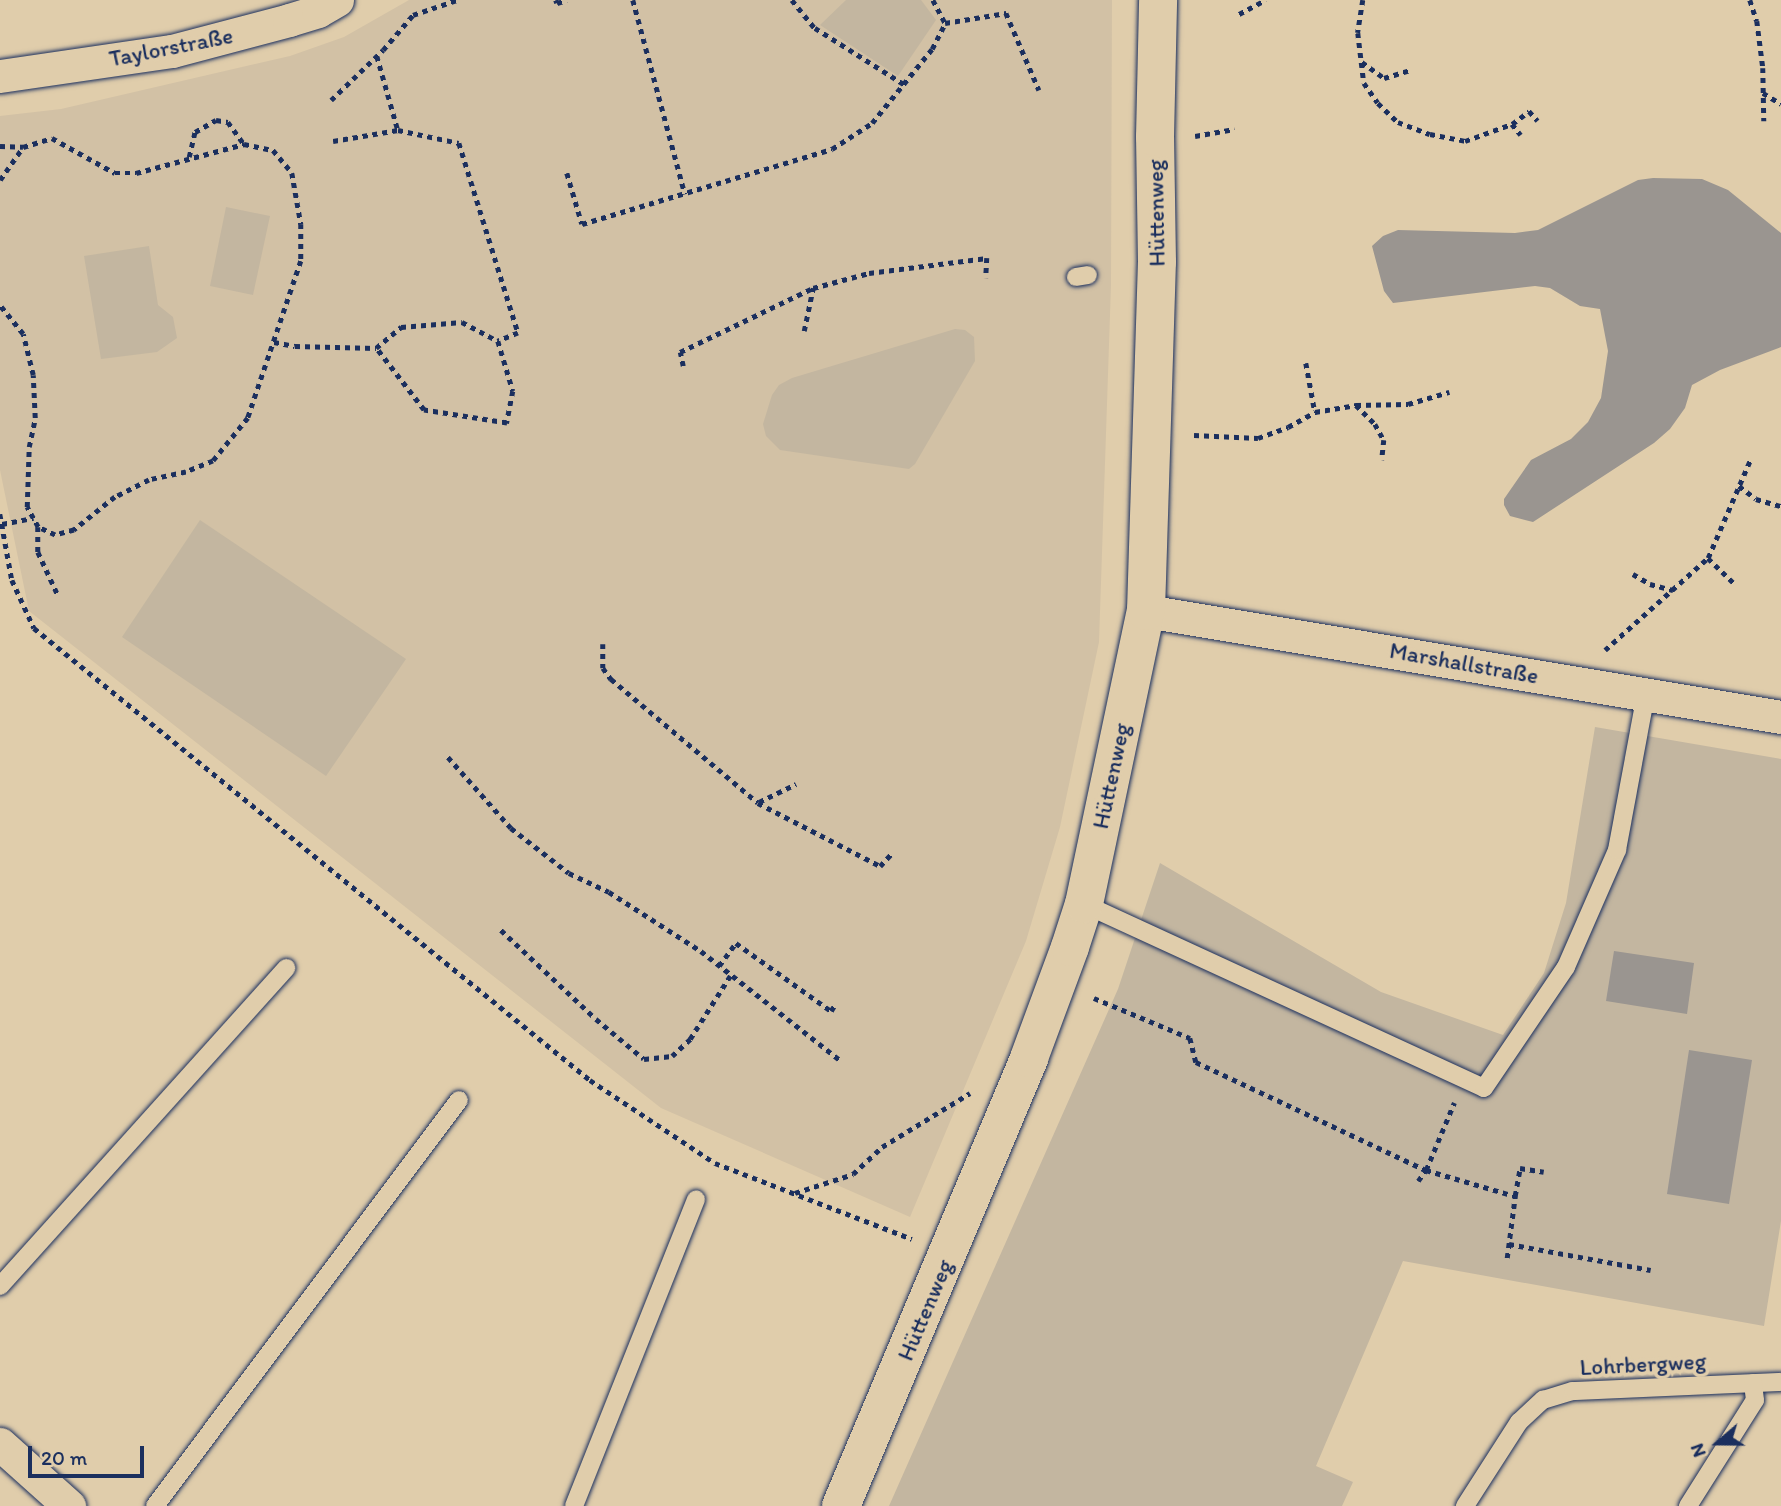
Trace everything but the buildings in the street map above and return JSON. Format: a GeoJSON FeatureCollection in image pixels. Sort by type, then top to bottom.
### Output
{"type":"FeatureCollection","features":[{"type":"Feature","properties":{"kind":"main road","name":"Hüttenweg"},"geometry":{"type":"LineString","coordinates":[[841,1506],[1029,1058],[1084,904],[1146,611],[1157,262],[1158,0]]}},
{"type":"Feature","properties":{"kind":"street","name":"Taylorstraße"},"geometry":{"type":"LineString","coordinates":[[0,76],[172,51],[289,20],[318,11],[337,0]]}},
{"type":"Feature","properties":{"kind":"street","name":"Marshallstraße"},"geometry":{"type":"LineString","coordinates":[[1146,611],[1781,717]]}},
{"type":"Feature","properties":{"kind":"street"},"geometry":{"type":"LineString","coordinates":[[0,1444],[69,1506]]}},
{"type":"Feature","properties":{"kind":"lane"},"geometry":{"type":"LineString","coordinates":[[1084,904],[1484,1088],[1566,967],[1617,850],[1646,693]]}},
{"type":"Feature","properties":{"kind":"lane"},"geometry":{"type":"LineString","coordinates":[[0,1286],[286,968]]}},
{"type":"Feature","properties":{"kind":"lane"},"geometry":{"type":"LineString","coordinates":[[155,1506],[459,1100]]}},
{"type":"Feature","properties":{"kind":"lane"},"geometry":{"type":"LineString","coordinates":[[574,1506],[696,1199]]}},
{"type":"Feature","properties":{"kind":"lane","name":"Lohrbergweg"},"geometry":{"type":"LineString","coordinates":[[1465,1506],[1518,1423],[1543,1401],[1573,1391],[1781,1382]]}},
{"type":"Feature","properties":{"kind":"lane"},"geometry":{"type":"LineString","coordinates":[[1688,1506],[1755,1400],[1754,1383]]}},
{"type":"Feature","properties":{"kind":"path"},"geometry":{"type":"LineString","coordinates":[[331,100],[377,56],[413,15],[457,0]]}},
{"type":"Feature","properties":{"kind":"path"},"geometry":{"type":"LineString","coordinates":[[556,0],[557,3],[567,0]]}},
{"type":"Feature","properties":{"kind":"path"},"geometry":{"type":"LineString","coordinates":[[633,0],[685,194]]}},
{"type":"Feature","properties":{"kind":"path"},"geometry":{"type":"LineString","coordinates":[[792,0],[815,28],[905,85]]}},
{"type":"Feature","properties":{"kind":"path"},"geometry":{"type":"LineString","coordinates":[[933,0],[945,23]]}},
{"type":"Feature","properties":{"kind":"path"},"geometry":{"type":"LineString","coordinates":[[1239,14],[1265,0]]}},
{"type":"Feature","properties":{"kind":"path"},"geometry":{"type":"LineString","coordinates":[[1363,0],[1358,33],[1364,83],[1378,103],[1398,121],[1430,134],[1465,141],[1512,124],[1529,111],[1538,121]]}},
{"type":"Feature","properties":{"kind":"path"},"geometry":{"type":"LineString","coordinates":[[1750,0],[1757,21],[1764,121]]}},
{"type":"Feature","properties":{"kind":"path"},"geometry":{"type":"LineString","coordinates":[[945,23],[1006,13],[1039,90]]}},
{"type":"Feature","properties":{"kind":"path"},"geometry":{"type":"LineString","coordinates":[[568,173],[582,224],[832,149],[872,123],[932,49],[945,23]]}},
{"type":"Feature","properties":{"kind":"path"},"geometry":{"type":"LineString","coordinates":[[377,56],[398,130]]}},
{"type":"Feature","properties":{"kind":"path"},"geometry":{"type":"LineString","coordinates":[[1362,62],[1384,78],[1410,71]]}},
{"type":"Feature","properties":{"kind":"path"},"geometry":{"type":"LineString","coordinates":[[1762,92],[1781,104]]}},
{"type":"Feature","properties":{"kind":"path"},"geometry":{"type":"LineString","coordinates":[[189,157],[195,132],[216,120],[228,122],[243,144]]}},
{"type":"Feature","properties":{"kind":"path"},"geometry":{"type":"LineString","coordinates":[[1512,124],[1521,135]]}},
{"type":"Feature","properties":{"kind":"path"},"geometry":{"type":"LineString","coordinates":[[1195,136],[1234,129]]}},
{"type":"Feature","properties":{"kind":"path"},"geometry":{"type":"LineString","coordinates":[[333,141],[398,130],[459,143],[518,333],[498,341]]}},
{"type":"Feature","properties":{"kind":"path"},"geometry":{"type":"LineString","coordinates":[[0,146],[23,147],[52,138],[115,173],[136,173],[243,144],[273,150],[292,173],[301,224],[301,261],[248,418],[213,461],[186,472],[149,480],[115,496],[75,530],[55,536],[38,527]]}},
{"type":"Feature","properties":{"kind":"path"},"geometry":{"type":"LineString","coordinates":[[0,180],[23,147]]}},
{"type":"Feature","properties":{"kind":"path"},"geometry":{"type":"LineString","coordinates":[[683,366],[680,352],[813,288],[869,273],[987,258],[986,278]]}},
{"type":"Feature","properties":{"kind":"path"},"geometry":{"type":"LineString","coordinates":[[804,331],[813,288]]}},
{"type":"Feature","properties":{"kind":"path"},"geometry":{"type":"LineString","coordinates":[[0,306],[23,334],[33,374],[35,418],[29,447],[27,507],[38,527],[38,552],[58,595]]}},
{"type":"Feature","properties":{"kind":"path"},"geometry":{"type":"LineString","coordinates":[[274,342],[295,346],[376,348],[401,327],[462,322],[498,341],[513,391],[507,423],[424,410],[376,348]]}},
{"type":"Feature","properties":{"kind":"path"},"geometry":{"type":"LineString","coordinates":[[1306,363],[1315,412]]}},
{"type":"Feature","properties":{"kind":"path"},"geometry":{"type":"LineString","coordinates":[[1194,435],[1258,438],[1288,427],[1315,412],[1356,405],[1408,404],[1449,392]]}},
{"type":"Feature","properties":{"kind":"path"},"geometry":{"type":"LineString","coordinates":[[1356,405],[1375,424],[1384,440],[1382,460]]}},
{"type":"Feature","properties":{"kind":"path"},"geometry":{"type":"LineString","coordinates":[[1605,650],[1708,558],[1751,458]]}},
{"type":"Feature","properties":{"kind":"path"},"geometry":{"type":"LineString","coordinates":[[1739,486],[1756,499],[1781,506]]}},
{"type":"Feature","properties":{"kind":"path"},"geometry":{"type":"LineString","coordinates":[[0,514],[12,580],[34,628],[590,1080],[715,1163],[913,1240]]}},
{"type":"Feature","properties":{"kind":"path"},"geometry":{"type":"LineString","coordinates":[[2,524],[33,518]]}},
{"type":"Feature","properties":{"kind":"path"},"geometry":{"type":"LineString","coordinates":[[1708,558],[1734,583]]}},
{"type":"Feature","properties":{"kind":"path"},"geometry":{"type":"LineString","coordinates":[[1633,574],[1650,584],[1674,590]]}},
{"type":"Feature","properties":{"kind":"path"},"geometry":{"type":"LineString","coordinates":[[603,644],[603,668],[611,678],[758,803],[880,866],[892,853]]}},
{"type":"Feature","properties":{"kind":"path"},"geometry":{"type":"LineString","coordinates":[[448,757],[512,828],[569,873],[609,892],[719,966],[840,1060]]}},
{"type":"Feature","properties":{"kind":"path"},"geometry":{"type":"LineString","coordinates":[[758,803],[796,783]]}},
{"type":"Feature","properties":{"kind":"path"},"geometry":{"type":"LineString","coordinates":[[501,930],[596,1019],[644,1059],[672,1056],[690,1039],[730,976]]}},
{"type":"Feature","properties":{"kind":"path"},"geometry":{"type":"LineString","coordinates":[[719,966],[736,943],[831,1010],[834,1006]]}},
{"type":"Feature","properties":{"kind":"path"},"geometry":{"type":"LineString","coordinates":[[1094,998],[1190,1038],[1196,1062],[1426,1170],[1515,1196]]}},
{"type":"Feature","properties":{"kind":"path"},"geometry":{"type":"LineString","coordinates":[[1418,1181],[1426,1170],[1464,1078]]}},
{"type":"Feature","properties":{"kind":"path"},"geometry":{"type":"LineString","coordinates":[[794,1193],[853,1174],[882,1147],[976,1090]]}},
{"type":"Feature","properties":{"kind":"path"},"geometry":{"type":"LineString","coordinates":[[1507,1258],[1520,1168],[1545,1172]]}},
{"type":"Feature","properties":{"kind":"path"},"geometry":{"type":"LineString","coordinates":[[1509,1244],[1651,1270]]}},
{"type":"Feature","properties":{"kind":"shaded area"},"geometry":{"type":"Polygon","coordinates":[[[409,0],[1112,0],[1111,285],[1099,642],[1060,827],[1026,941],[910,1217],[661,1108],[29,611],[0,470],[0,116],[61,109],[290,56],[344,37],[409,0]]]}},
{"type":"Feature","properties":{"kind":"shaded area"},"geometry":{"type":"Polygon","coordinates":[[[846,0],[921,0],[936,20],[898,76],[820,25],[846,0]]]}},
{"type":"Feature","properties":{"kind":"shaded area"},"geometry":{"type":"Polygon","coordinates":[[[1702,179],[1728,190],[1781,233],[1781,347],[1720,370],[1692,385],[1685,408],[1670,429],[1654,443],[1533,522],[1510,516],[1504,499],[1531,460],[1571,439],[1588,422],[1601,398],[1608,351],[1600,309],[1580,306],[1550,288],[1535,286],[1393,303],[1384,291],[1372,246],[1383,236],[1398,230],[1515,233],[1538,230],[1638,180],[1702,179]]]}},
{"type":"Feature","properties":{"kind":"shaded area"},"geometry":{"type":"Polygon","coordinates":[[[226,207],[270,216],[253,295],[210,286],[226,207]]]}},
{"type":"Feature","properties":{"kind":"shaded area"},"geometry":{"type":"Polygon","coordinates":[[[149,246],[158,305],[173,317],[177,338],[157,352],[101,359],[84,256],[149,246]]]}},
{"type":"Feature","properties":{"kind":"shaded area"},"geometry":{"type":"Polygon","coordinates":[[[955,329],[965,330],[974,337],[975,361],[915,464],[909,469],[780,450],[766,436],[763,424],[772,395],[779,385],[792,378],[955,329]]]}},
{"type":"Feature","properties":{"kind":"shaded area"},"geometry":{"type":"Polygon","coordinates":[[[200,520],[406,659],[326,776],[122,637],[200,520]]]}},
{"type":"Feature","properties":{"kind":"shaded area"},"geometry":{"type":"Polygon","coordinates":[[[1595,727],[1781,759],[1781,1221],[1764,1326],[1403,1261],[1316,1466],[1353,1482],[1342,1506],[889,1506],[1118,989],[1160,863],[1381,992],[1503,1035],[1544,973],[1566,903],[1595,727]]]}},
{"type":"Feature","properties":{"kind":"shaded area"},"geometry":{"type":"Polygon","coordinates":[[[1614,951],[1694,963],[1687,1014],[1606,1001],[1614,951]]]}},
{"type":"Feature","properties":{"kind":"shaded area"},"geometry":{"type":"Polygon","coordinates":[[[1689,1050],[1752,1060],[1729,1204],[1667,1194],[1689,1050]]]}}]}
